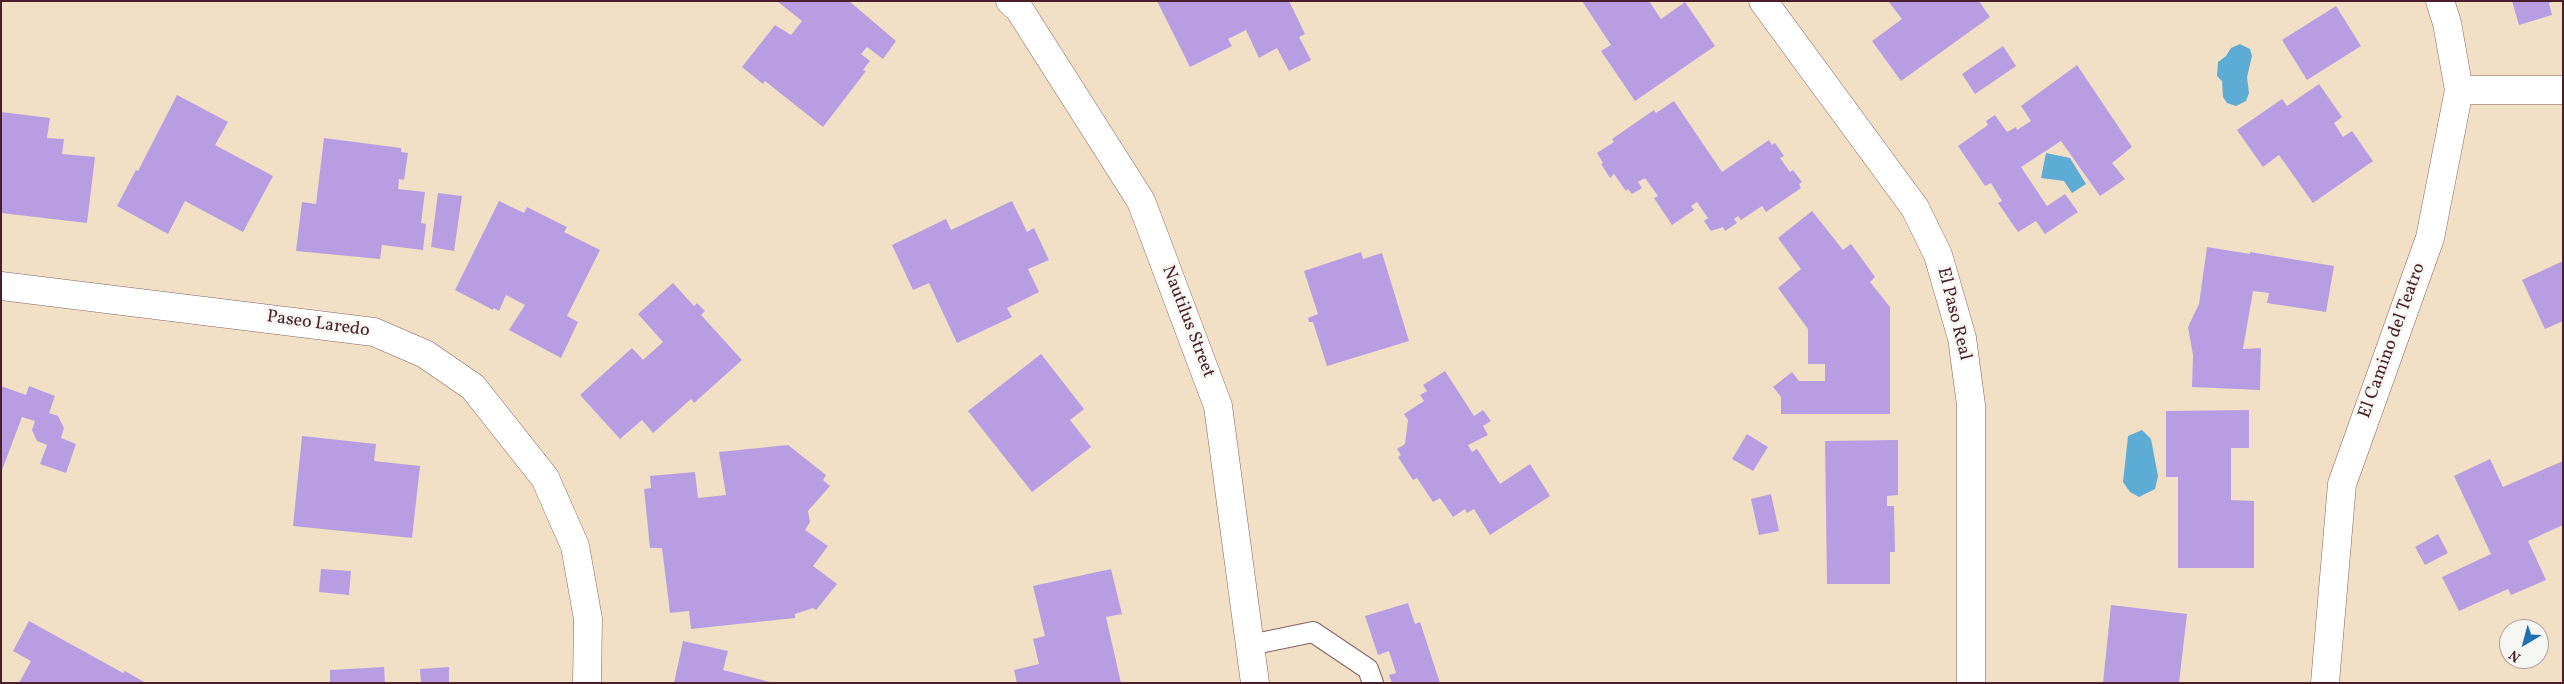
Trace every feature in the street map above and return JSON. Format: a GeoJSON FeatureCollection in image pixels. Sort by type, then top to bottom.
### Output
{"type":"FeatureCollection","features":[{"type":"Feature","properties":{"kind":"street","name":"Nautilus Street"},"geometry":{"type":"LineString","coordinates":[[1010,1],[1018,9],[1140,201],[1218,406],[1255,683]]}},
{"type":"Feature","properties":{"kind":"street","name":"El Paso Real"},"geometry":{"type":"LineString","coordinates":[[1763,1],[1915,208],[1938,255],[1962,338],[1971,405],[1971,683]]}},
{"type":"Feature","properties":{"kind":"street","name":"El Camino del Teatro"},"geometry":{"type":"LineString","coordinates":[[2325,683],[2342,484],[2430,238],[2459,90],[2440,1]]}},
{"type":"Feature","properties":{"kind":"street"},"geometry":{"type":"LineString","coordinates":[[2459,90],[2563,90]]}},
{"type":"Feature","properties":{"kind":"street","name":"Paseo Laredo"},"geometry":{"type":"LineString","coordinates":[[1,286],[374,332],[425,354],[472,386],[545,478],[575,546],[588,619],[587,683]]}},
{"type":"Feature","properties":{"kind":"lane"},"geometry":{"type":"LineString","coordinates":[[1250,645],[1314,632],[1368,669],[1373,683]]}},
{"type":"Feature","properties":{"kind":"water"},"geometry":{"type":"Polygon","coordinates":[[[2240,44],[2250,49],[2252,56],[2247,77],[2249,93],[2246,101],[2236,106],[2227,103],[2223,97],[2222,81],[2217,76],[2218,62],[2226,56],[2231,48],[2240,44]]]}},
{"type":"Feature","properties":{"kind":"water"},"geometry":{"type":"Polygon","coordinates":[[[2046,153],[2070,158],[2086,184],[2072,193],[2064,181],[2041,178],[2046,153]]]}},
{"type":"Feature","properties":{"kind":"water"},"geometry":{"type":"Polygon","coordinates":[[[2142,430],[2151,439],[2158,476],[2155,489],[2139,497],[2130,492],[2123,482],[2128,436],[2142,430]]]}},
{"type":"Feature","properties":{"kind":"building"},"geometry":{"type":"Polygon","coordinates":[[[777,1],[849,1],[896,41],[883,59],[867,47],[861,54],[870,61],[863,70],[866,71],[823,127],[765,81],[763,84],[742,67],[775,25],[791,35],[802,21],[777,1]]]}},
{"type":"Feature","properties":{"kind":"building"},"geometry":{"type":"Polygon","coordinates":[[[1157,1],[1289,1],[1305,34],[1299,37],[1311,60],[1289,71],[1277,48],[1259,58],[1246,30],[1228,39],[1232,46],[1190,67],[1157,1]]]}},
{"type":"Feature","properties":{"kind":"building"},"geometry":{"type":"Polygon","coordinates":[[[1582,1],[1649,1],[1661,19],[1685,2],[1715,46],[1635,101],[1601,51],[1611,45],[1582,1]]]}},
{"type":"Feature","properties":{"kind":"building"},"geometry":{"type":"Polygon","coordinates":[[[1888,1],[1979,1],[1990,17],[1901,81],[1872,41],[1902,19],[1888,1]]]}},
{"type":"Feature","properties":{"kind":"building"},"geometry":{"type":"Polygon","coordinates":[[[2512,1],[2554,1],[2549,3],[2552,15],[2519,25],[2512,1]]]}},
{"type":"Feature","properties":{"kind":"building"},"geometry":{"type":"Polygon","coordinates":[[[2336,6],[2361,46],[2307,80],[2282,40],[2336,6]]]}},
{"type":"Feature","properties":{"kind":"building"},"geometry":{"type":"Polygon","coordinates":[[[2003,46],[2016,66],[1975,94],[1962,74],[2003,46]]]}},
{"type":"Feature","properties":{"kind":"building"},"geometry":{"type":"Polygon","coordinates":[[[2077,65],[2132,147],[2112,163],[2125,179],[2100,196],[2061,141],[2021,167],[2047,206],[2065,194],[2078,212],[2045,234],[2036,221],[2018,232],[1998,203],[2002,201],[1991,183],[1985,186],[1958,146],[1988,125],[1986,121],[1995,115],[2007,132],[2016,127],[2017,130],[2031,121],[2021,106],[2077,65]]]}},
{"type":"Feature","properties":{"kind":"building"},"geometry":{"type":"Polygon","coordinates":[[[2319,84],[2342,117],[2334,123],[2343,137],[2352,131],[2373,161],[2313,203],[2279,155],[2263,167],[2237,130],[2282,99],[2287,106],[2319,84]]]}},
{"type":"Feature","properties":{"kind":"building"},"geometry":{"type":"Polygon","coordinates":[[[177,95],[228,122],[215,145],[273,176],[243,232],[185,201],[168,234],[117,206],[136,170],[138,171],[177,95]]]}},
{"type":"Feature","properties":{"kind":"building"},"geometry":{"type":"Polygon","coordinates":[[[1674,101],[1722,172],[1769,140],[1772,145],[1775,143],[1784,156],[1780,158],[1790,172],[1793,170],[1802,182],[1799,184],[1801,188],[1766,212],[1762,206],[1741,220],[1738,216],[1734,219],[1737,223],[1725,231],[1723,227],[1711,231],[1704,221],[1708,218],[1697,202],[1691,206],[1694,210],[1672,225],[1654,198],[1658,196],[1645,178],[1638,182],[1642,188],[1632,194],[1628,189],[1626,191],[1614,174],[1610,178],[1601,164],[1603,163],[1597,153],[1614,142],[1612,139],[1654,110],[1656,113],[1674,101]]]}},
{"type":"Feature","properties":{"kind":"building"},"geometry":{"type":"Polygon","coordinates":[[[1,112],[50,118],[47,138],[64,139],[62,154],[95,157],[87,223],[1,213],[1,112]]]}},
{"type":"Feature","properties":{"kind":"building"},"geometry":{"type":"Polygon","coordinates":[[[324,138],[401,148],[401,152],[408,153],[404,180],[399,179],[398,189],[425,192],[421,223],[426,224],[423,250],[382,245],[380,259],[296,251],[302,202],[316,204],[324,138]]]}},
{"type":"Feature","properties":{"kind":"building"},"geometry":{"type":"Polygon","coordinates":[[[438,193],[462,196],[454,251],[431,247],[438,193]]]}},
{"type":"Feature","properties":{"kind":"building"},"geometry":{"type":"Polygon","coordinates":[[[499,201],[524,213],[527,207],[567,227],[564,232],[600,250],[567,316],[578,322],[561,358],[509,330],[525,305],[506,295],[499,311],[494,308],[493,310],[455,290],[499,201]]]}},
{"type":"Feature","properties":{"kind":"building"},"geometry":{"type":"Polygon","coordinates":[[[1012,201],[1027,232],[1034,228],[1049,260],[1028,269],[1039,292],[1007,308],[1012,317],[957,343],[929,283],[913,290],[892,245],[946,219],[951,230],[1012,201]]]}},
{"type":"Feature","properties":{"kind":"building"},"geometry":{"type":"Polygon","coordinates":[[[1812,211],[1843,250],[1851,244],[1875,277],[1870,282],[1890,307],[1890,414],[1781,414],[1781,397],[1773,387],[1792,372],[1799,381],[1825,381],[1825,364],[1808,364],[1808,329],[1778,288],[1801,269],[1778,238],[1812,211]]]}},
{"type":"Feature","properties":{"kind":"building"},"geometry":{"type":"Polygon","coordinates":[[[2207,247],[2334,266],[2326,312],[2267,303],[2269,293],[2253,291],[2243,349],[2261,348],[2260,390],[2192,387],[2193,355],[2188,327],[2199,304],[2207,247]]]}},
{"type":"Feature","properties":{"kind":"building"},"geometry":{"type":"Polygon","coordinates":[[[1361,252],[1363,259],[1382,253],[1409,341],[1327,366],[1313,322],[1309,322],[1308,318],[1318,314],[1304,271],[1361,252]]]}},
{"type":"Feature","properties":{"kind":"building"},"geometry":{"type":"Polygon","coordinates":[[[2563,261],[2563,321],[2545,329],[2522,280],[2563,261]]]}},
{"type":"Feature","properties":{"kind":"building"},"geometry":{"type":"Polygon","coordinates":[[[673,283],[694,306],[697,303],[705,311],[701,315],[742,360],[694,403],[691,399],[653,433],[642,420],[620,439],[580,395],[632,348],[643,360],[663,342],[638,314],[673,283]]]}},
{"type":"Feature","properties":{"kind":"building"},"geometry":{"type":"Polygon","coordinates":[[[1041,354],[1084,409],[1070,420],[1091,447],[1032,492],[968,411],[1041,354]]]}},
{"type":"Feature","properties":{"kind":"building"},"geometry":{"type":"Polygon","coordinates":[[[1445,371],[1474,416],[1483,410],[1491,421],[1483,426],[1488,435],[1468,445],[1472,452],[1477,449],[1500,484],[1530,464],[1550,496],[1490,535],[1474,509],[1467,513],[1465,509],[1453,517],[1440,498],[1433,502],[1417,478],[1413,480],[1398,457],[1401,455],[1397,449],[1405,444],[1408,420],[1404,414],[1424,401],[1420,395],[1427,391],[1423,385],[1445,371]]]}},
{"type":"Feature","properties":{"kind":"building"},"geometry":{"type":"Polygon","coordinates":[[[1,386],[26,395],[29,386],[55,396],[49,413],[58,416],[64,428],[61,438],[76,444],[66,473],[40,464],[47,445],[37,441],[32,430],[35,421],[22,417],[1,473],[1,386]]]}},
{"type":"Feature","properties":{"kind":"building"},"geometry":{"type":"Polygon","coordinates":[[[2249,410],[2249,448],[2231,448],[2231,500],[2254,501],[2254,568],[2178,568],[2178,477],[2166,477],[2166,411],[2249,410]]]}},
{"type":"Feature","properties":{"kind":"building"},"geometry":{"type":"Polygon","coordinates":[[[1747,434],[1768,447],[1753,471],[1732,459],[1747,434]]]}},
{"type":"Feature","properties":{"kind":"building"},"geometry":{"type":"Polygon","coordinates":[[[302,436],[376,444],[374,461],[420,466],[412,538],[293,526],[302,436]]]}},
{"type":"Feature","properties":{"kind":"building"},"geometry":{"type":"Polygon","coordinates":[[[1898,440],[1898,495],[1887,496],[1887,506],[1894,506],[1895,552],[1890,552],[1890,584],[1827,584],[1825,441],[1898,440]]]}},
{"type":"Feature","properties":{"kind":"building"},"geometry":{"type":"Polygon","coordinates":[[[788,445],[826,475],[823,480],[830,486],[808,511],[810,522],[805,530],[828,546],[813,566],[837,584],[816,610],[813,608],[795,614],[795,618],[691,629],[689,611],[670,613],[662,548],[650,548],[644,489],[651,488],[650,476],[695,472],[698,498],[726,495],[719,452],[788,445]]]}},
{"type":"Feature","properties":{"kind":"building"},"geometry":{"type":"Polygon","coordinates":[[[2490,459],[2503,487],[2563,461],[2563,525],[2528,541],[2546,580],[2511,595],[2508,589],[2459,611],[2442,577],[2491,554],[2454,476],[2490,459]]]}},
{"type":"Feature","properties":{"kind":"building"},"geometry":{"type":"Polygon","coordinates":[[[1771,494],[1779,531],[1759,535],[1751,499],[1771,494]]]}},
{"type":"Feature","properties":{"kind":"building"},"geometry":{"type":"Polygon","coordinates":[[[2438,534],[2448,553],[2425,565],[2415,547],[2438,534]]]}},
{"type":"Feature","properties":{"kind":"building"},"geometry":{"type":"Polygon","coordinates":[[[321,569],[351,571],[349,595],[319,592],[321,569]]]}},
{"type":"Feature","properties":{"kind":"building"},"geometry":{"type":"Polygon","coordinates":[[[1111,569],[1122,614],[1106,617],[1121,683],[1017,683],[1014,670],[1039,664],[1033,639],[1045,636],[1033,586],[1111,569]]]}},
{"type":"Feature","properties":{"kind":"building"},"geometry":{"type":"Polygon","coordinates":[[[1408,603],[1415,624],[1420,622],[1440,683],[1392,683],[1389,675],[1396,673],[1389,651],[1378,655],[1365,616],[1408,603]]]}},
{"type":"Feature","properties":{"kind":"building"},"geometry":{"type":"Polygon","coordinates":[[[2111,605],[2187,614],[2179,683],[2103,683],[2111,605]]]}},
{"type":"Feature","properties":{"kind":"building"},"geometry":{"type":"Polygon","coordinates":[[[29,621],[123,673],[125,671],[146,683],[19,683],[31,661],[13,651],[29,621]]]}},
{"type":"Feature","properties":{"kind":"building"},"geometry":{"type":"Polygon","coordinates":[[[683,641],[728,651],[723,670],[774,683],[674,683],[683,641]]]}},
{"type":"Feature","properties":{"kind":"building"},"geometry":{"type":"Polygon","coordinates":[[[384,667],[385,683],[330,683],[330,670],[384,667]]]}},
{"type":"Feature","properties":{"kind":"building"},"geometry":{"type":"Polygon","coordinates":[[[449,667],[449,683],[421,683],[420,669],[449,667]]]}}]}
